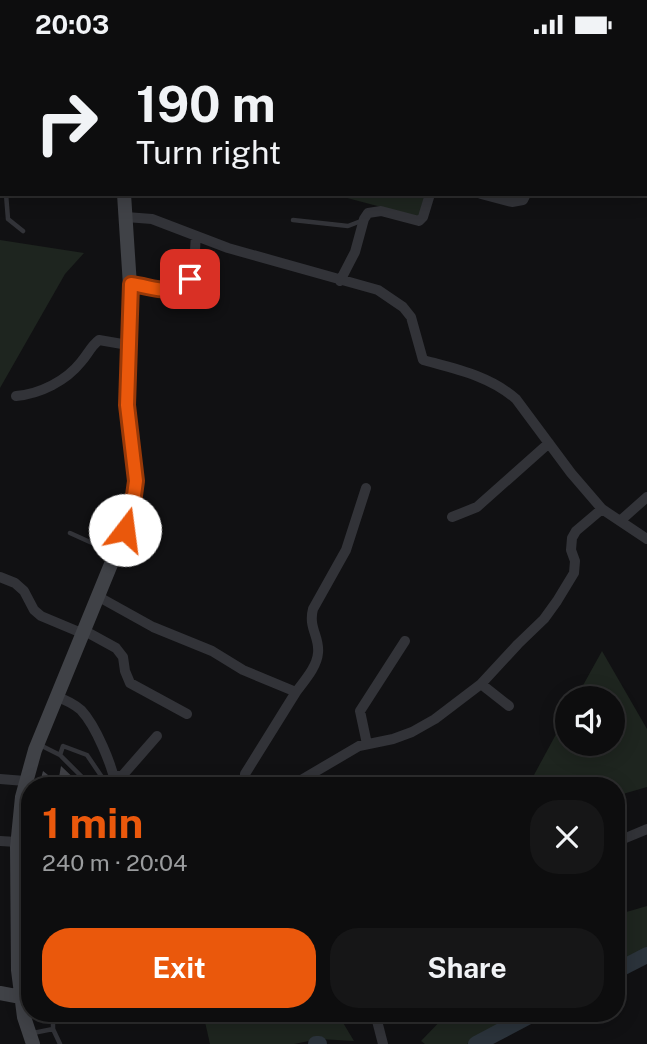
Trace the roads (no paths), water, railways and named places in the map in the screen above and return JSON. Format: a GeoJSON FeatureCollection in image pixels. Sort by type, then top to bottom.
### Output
{"type":"FeatureCollection","features":[{"type":"Feature","properties":{"kind":"main road"},"geometry":{"type":"LineString","coordinates":[[27,777],[132,510],[136,481],[127,405],[131,284],[124,196]]}},
{"type":"Feature","properties":{"kind":"main road"},"geometry":{"type":"LineString","coordinates":[[21,815],[17,842],[21,859]]}},
{"type":"Feature","properties":{"kind":"main road"},"geometry":{"type":"LineString","coordinates":[[0,993],[21,997]]}},
{"type":"Feature","properties":{"kind":"street"},"geometry":{"type":"LineString","coordinates":[[340,281],[355,252],[368,213],[381,211],[419,221],[423,217],[429,196]]}},
{"type":"Feature","properties":{"kind":"street"},"geometry":{"type":"LineString","coordinates":[[490,196],[517,202],[525,196]]}},
{"type":"Feature","properties":{"kind":"street"},"geometry":{"type":"LineString","coordinates":[[126,218],[152,219],[196,236],[340,281],[378,290],[393,299],[411,317],[423,360],[485,378],[506,390],[516,399],[571,474],[602,509],[647,539]]}},
{"type":"Feature","properties":{"kind":"street"},"geometry":{"type":"LineString","coordinates":[[131,284],[171,291],[181,288],[190,279],[196,236]]}},
{"type":"Feature","properties":{"kind":"street"},"geometry":{"type":"LineString","coordinates":[[16,396],[46,389],[79,365],[92,345],[99,340],[128,345]]}},
{"type":"Feature","properties":{"kind":"street"},"geometry":{"type":"LineString","coordinates":[[452,517],[477,507],[549,443]]}},
{"type":"Feature","properties":{"kind":"street"},"geometry":{"type":"LineString","coordinates":[[245,777],[318,657],[319,649],[311,625],[313,609],[346,550],[366,488]]}},
{"type":"Feature","properties":{"kind":"street"},"geometry":{"type":"LineString","coordinates":[[620,521],[647,497]]}},
{"type":"Feature","properties":{"kind":"street"},"geometry":{"type":"LineString","coordinates":[[308,777],[345,753],[412,732],[435,719],[481,684],[544,619],[557,601],[573,573],[575,561],[571,550],[572,538],[576,531],[602,509]]}},
{"type":"Feature","properties":{"kind":"street"},"geometry":{"type":"LineString","coordinates":[[0,577],[15,583],[24,591],[34,610],[41,616],[116,648],[123,657],[130,683],[187,714]]}},
{"type":"Feature","properties":{"kind":"street"},"geometry":{"type":"LineString","coordinates":[[99,597],[152,627],[212,651],[243,670],[296,692]]}},
{"type":"Feature","properties":{"kind":"street"},"geometry":{"type":"LineString","coordinates":[[367,744],[360,711],[405,641]]}},
{"type":"Feature","properties":{"kind":"street"},"geometry":{"type":"LineString","coordinates":[[481,684],[509,706]]}},
{"type":"Feature","properties":{"kind":"street"},"geometry":{"type":"LineString","coordinates":[[57,697],[80,708],[93,726],[111,777]]}},
{"type":"Feature","properties":{"kind":"street"},"geometry":{"type":"LineString","coordinates":[[121,777],[157,736]]}},
{"type":"Feature","properties":{"kind":"street"},"geometry":{"type":"LineString","coordinates":[[0,779],[21,781]]}},
{"type":"Feature","properties":{"kind":"street"},"geometry":{"type":"LineString","coordinates":[[625,838],[647,829]]}},
{"type":"Feature","properties":{"kind":"street"},"geometry":{"type":"LineString","coordinates":[[0,841],[17,842]]}},
{"type":"Feature","properties":{"kind":"street"},"geometry":{"type":"LineString","coordinates":[[377,1022],[382,1039]]}},
{"type":"Feature","properties":{"kind":"lane"},"geometry":{"type":"LineString","coordinates":[[246,49],[258,49]]}},
{"type":"Feature","properties":{"kind":"lane"},"geometry":{"type":"LineString","coordinates":[[6,196],[8,219],[23,231]]}},
{"type":"Feature","properties":{"kind":"lane"},"geometry":{"type":"LineString","coordinates":[[293,220],[348,226],[364,219]]}},
{"type":"Feature","properties":{"kind":"lane"},"geometry":{"type":"LineString","coordinates":[[70,533],[117,553]]}},
{"type":"Feature","properties":{"kind":"lane"},"geometry":{"type":"LineString","coordinates":[[38,744],[60,755],[83,777]]}},
{"type":"Feature","properties":{"kind":"lane"},"geometry":{"type":"LineString","coordinates":[[60,755],[64,746],[87,755],[107,777]]}},
{"type":"Feature","properties":{"kind":"lane"},"geometry":{"type":"LineString","coordinates":[[53,1022],[53,1029],[60,1044]]}},
{"type":"Feature","properties":{"kind":"lane"},"geometry":{"type":"LineString","coordinates":[[31,1039],[53,1029]]}},
{"type":"Feature","properties":{"kind":"waterway"},"geometry":{"type":"LineString","coordinates":[[625,966],[647,955]]}},
{"type":"Feature","properties":{"kind":"waterway"},"geometry":{"type":"LineString","coordinates":[[476,1044],[518,1022]]}}]}
